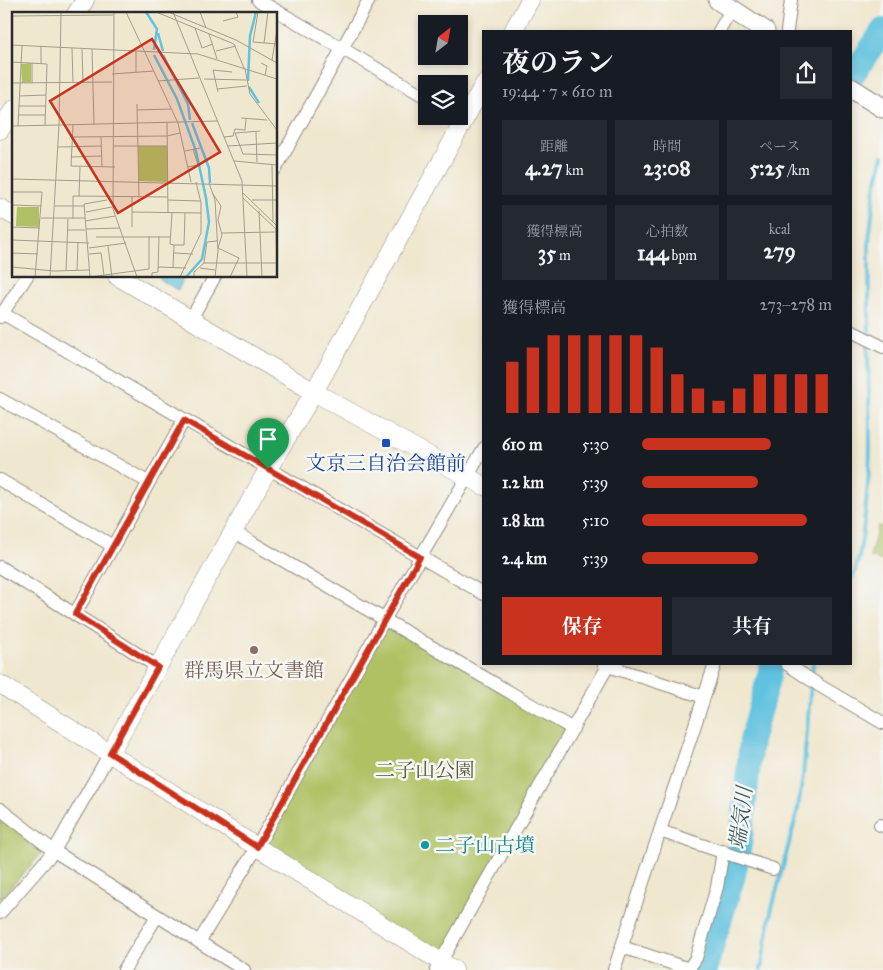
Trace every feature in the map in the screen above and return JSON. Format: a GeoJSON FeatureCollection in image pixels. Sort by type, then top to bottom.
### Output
{"type":"FeatureCollection","features":[{"type":"Feature","properties":{"kind":"main road"},"geometry":{"type":"LineString","coordinates":[[725,5],[763,30]]}},
{"type":"Feature","properties":{"kind":"main road"},"geometry":{"type":"LineString","coordinates":[[852,89],[883,108]]}},
{"type":"Feature","properties":{"kind":"street"},"geometry":{"type":"LineString","coordinates":[[77,12],[85,0]]}},
{"type":"Feature","properties":{"kind":"street"},"geometry":{"type":"LineString","coordinates":[[258,0],[279,6],[343,49],[418,92]]}},
{"type":"Feature","properties":{"kind":"street"},"geometry":{"type":"LineString","coordinates":[[278,164],[369,0]]}},
{"type":"Feature","properties":{"kind":"street"},"geometry":{"type":"LineString","coordinates":[[513,30],[530,0]]}},
{"type":"Feature","properties":{"kind":"street"},"geometry":{"type":"LineString","coordinates":[[788,30],[791,0]]}},
{"type":"Feature","properties":{"kind":"street"},"geometry":{"type":"LineString","coordinates":[[719,30],[725,5]]}},
{"type":"Feature","properties":{"kind":"street"},"geometry":{"type":"LineString","coordinates":[[468,109],[482,87]]}},
{"type":"Feature","properties":{"kind":"street"},"geometry":{"type":"LineString","coordinates":[[0,130],[12,112]]}},
{"type":"Feature","properties":{"kind":"street"},"geometry":{"type":"LineString","coordinates":[[0,913],[54,851],[268,469],[314,392],[458,125]]}},
{"type":"Feature","properties":{"kind":"street"},"geometry":{"type":"LineString","coordinates":[[0,208],[12,215]]}},
{"type":"Feature","properties":{"kind":"street"},"geometry":{"type":"LineString","coordinates":[[26,278],[1,315],[482,593]]}},
{"type":"Feature","properties":{"kind":"street"},"geometry":{"type":"LineString","coordinates":[[120,278],[314,392],[482,485]]}},
{"type":"Feature","properties":{"kind":"street"},"geometry":{"type":"LineString","coordinates":[[191,320],[214,278]]}},
{"type":"Feature","properties":{"kind":"street"},"geometry":{"type":"LineString","coordinates":[[852,332],[883,347]]}},
{"type":"Feature","properties":{"kind":"street"},"geometry":{"type":"LineString","coordinates":[[0,399],[148,482]]}},
{"type":"Feature","properties":{"kind":"street"},"geometry":{"type":"LineString","coordinates":[[75,614],[184,420]]}},
{"type":"Feature","properties":{"kind":"street"},"geometry":{"type":"LineString","coordinates":[[199,942],[257,847],[384,620],[482,452]]}},
{"type":"Feature","properties":{"kind":"street"},"geometry":{"type":"LineString","coordinates":[[0,480],[112,546]]}},
{"type":"Feature","properties":{"kind":"street"},"geometry":{"type":"LineString","coordinates":[[234,532],[573,730]]}},
{"type":"Feature","properties":{"kind":"street"},"geometry":{"type":"LineString","coordinates":[[0,567],[158,667]]}},
{"type":"Feature","properties":{"kind":"street"},"geometry":{"type":"LineString","coordinates":[[0,684],[444,967],[607,665],[704,697]]}},
{"type":"Feature","properties":{"kind":"street"},"geometry":{"type":"LineString","coordinates":[[614,970],[715,665]]}},
{"type":"Feature","properties":{"kind":"street"},"geometry":{"type":"LineString","coordinates":[[788,665],[883,723]]}},
{"type":"Feature","properties":{"kind":"street"},"geometry":{"type":"LineString","coordinates":[[0,809],[54,851],[244,970]]}},
{"type":"Feature","properties":{"kind":"street"},"geometry":{"type":"LineString","coordinates":[[660,831],[772,869]]}},
{"type":"Feature","properties":{"kind":"street"},"geometry":{"type":"LineString","coordinates":[[622,948],[686,968],[690,967],[696,958],[717,887],[723,851]]}},
{"type":"Feature","properties":{"kind":"street"},"geometry":{"type":"LineString","coordinates":[[124,970],[157,916]]}},
{"type":"Feature","properties":{"kind":"green space"},"geometry":{"type":"Polygon","coordinates":[[[878,526],[883,527],[883,561],[870,557],[878,526]]]}},
{"type":"Feature","properties":{"kind":"green space","name":"二子山公園"},"geometry":{"type":"Polygon","coordinates":[[[384,620],[573,729],[441,962],[257,847],[384,620]]]}},
{"type":"Feature","properties":{"kind":"green space"},"geometry":{"type":"Polygon","coordinates":[[[0,817],[39,847],[40,855],[0,899],[0,817]]]}},
{"type":"Feature","properties":{"kind":"water"},"geometry":{"type":"Polygon","coordinates":[[[159,278],[184,278],[178,290],[159,278]]]}},
{"type":"Feature","properties":{"kind":"waterway","name":"端気川"},"geometry":{"type":"LineString","coordinates":[[852,76],[883,30]]}},
{"type":"Feature","properties":{"kind":"waterway"},"geometry":{"type":"LineString","coordinates":[[869,337],[869,241],[875,188],[883,156]]}},
{"type":"Feature","properties":{"kind":"waterway"},"geometry":{"type":"LineString","coordinates":[[852,577],[860,553],[869,474],[868,344]]}},
{"type":"Feature","properties":{"kind":"waterway","name":"端気川"},"geometry":{"type":"LineString","coordinates":[[705,970],[734,875],[741,839],[751,741],[771,665]]}},
{"type":"Feature","properties":{"kind":"waterway"},"geometry":{"type":"LineString","coordinates":[[812,676],[813,665]]}},
{"type":"Feature","properties":{"kind":"waterway"},"geometry":{"type":"LineString","coordinates":[[761,970],[771,912],[797,813],[803,776],[811,683]]}},
{"type":"Feature","properties":{"kind":"place","name":"文京三自治会館前"},"geometry":{"type":"Point","coordinates":[386,443]}},
{"type":"Feature","properties":{"kind":"place","name":"群馬県立文書館"},"geometry":{"type":"Point","coordinates":[254,650]}},
{"type":"Feature","properties":{"kind":"place","name":"二子山古墳"},"geometry":{"type":"Point","coordinates":[425,845]}},
{"type":"Feature","properties":{"kind":"route"},"geometry":{"type":"LineString","coordinates":[[184,420],[268,469],[420,557],[257,847],[110,753],[158,667],[75,614],[184,420]]}}]}
